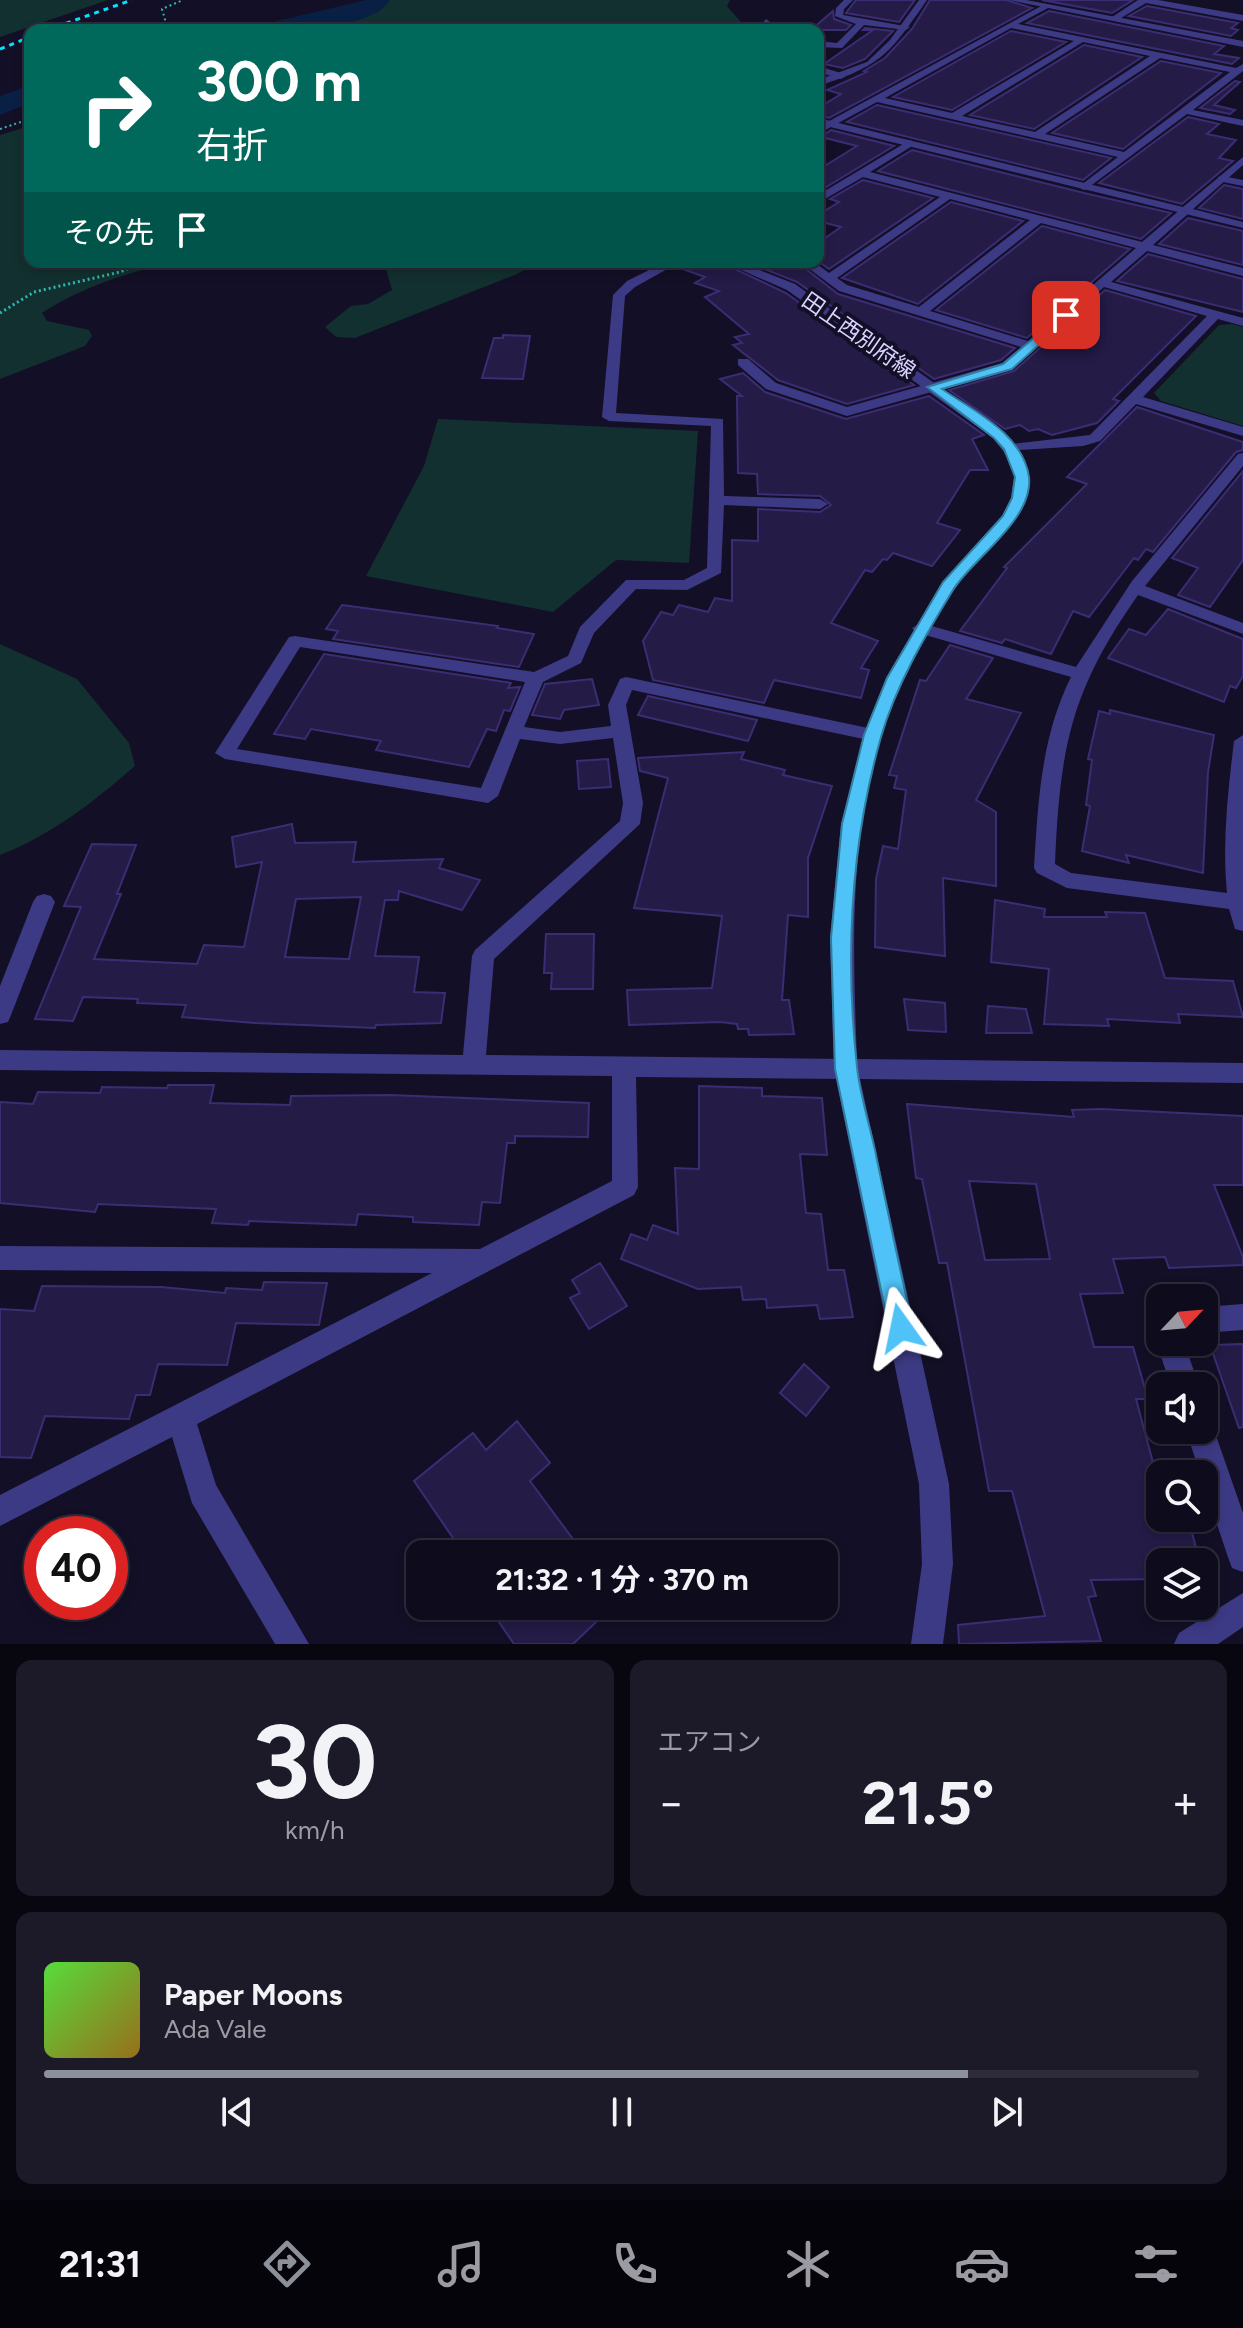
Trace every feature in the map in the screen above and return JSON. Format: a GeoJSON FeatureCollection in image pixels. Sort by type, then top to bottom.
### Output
{"type":"FeatureCollection","features":[{"type":"Feature","properties":{"kind":"street"},"geometry":{"type":"LineString","coordinates":[[849,0],[840,8],[839,16],[906,27]]}},
{"type":"Feature","properties":{"kind":"street"},"geometry":{"type":"LineString","coordinates":[[824,81],[870,64],[906,27],[923,0]]}},
{"type":"Feature","properties":{"kind":"street"},"geometry":{"type":"LineString","coordinates":[[1013,0],[1243,44]]}},
{"type":"Feature","properties":{"kind":"street"},"geometry":{"type":"LineString","coordinates":[[1113,19],[1144,0],[1243,18]]}},
{"type":"Feature","properties":{"kind":"street"},"geometry":{"type":"LineString","coordinates":[[824,128],[1045,6]]}},
{"type":"Feature","properties":{"kind":"street"},"geometry":{"type":"LineString","coordinates":[[824,57],[862,22]]}},
{"type":"Feature","properties":{"kind":"street"},"geometry":{"type":"LineString","coordinates":[[1009,25],[1240,69]]}},
{"type":"Feature","properties":{"kind":"street"},"geometry":{"type":"LineString","coordinates":[[954,116],[1081,40]]}},
{"type":"Feature","properties":{"kind":"street"},"geometry":{"type":"LineString","coordinates":[[824,45],[839,46]]}},
{"type":"Feature","properties":{"kind":"street"},"geometry":{"type":"LineString","coordinates":[[1037,135],[1158,55]]}},
{"type":"Feature","properties":{"kind":"street"},"geometry":{"type":"LineString","coordinates":[[1085,187],[1240,69]]}},
{"type":"Feature","properties":{"kind":"street"},"geometry":{"type":"LineString","coordinates":[[824,71],[841,76]]}},
{"type":"Feature","properties":{"kind":"street"},"geometry":{"type":"LineString","coordinates":[[876,99],[1126,156]]}},
{"type":"Feature","properties":{"kind":"street"},"geometry":{"type":"LineString","coordinates":[[1186,111],[1243,123]]}},
{"type":"Feature","properties":{"kind":"street"},"geometry":{"type":"LineString","coordinates":[[824,122],[1243,225]]}},
{"type":"Feature","properties":{"kind":"street"},"geometry":{"type":"LineString","coordinates":[[824,196],[910,143]]}},
{"type":"Feature","properties":{"kind":"street"},"geometry":{"type":"LineString","coordinates":[[743,362],[771,386],[847,412],[1007,366],[1243,160]]}},
{"type":"Feature","properties":{"kind":"street"},"geometry":{"type":"LineString","coordinates":[[861,173],[1243,272]]}},
{"type":"Feature","properties":{"kind":"street"},"geometry":{"type":"LineString","coordinates":[[1222,179],[1243,183]]}},
{"type":"Feature","properties":{"kind":"street"},"geometry":{"type":"LineString","coordinates":[[829,278],[948,196]]}},
{"type":"Feature","properties":{"kind":"street"},"geometry":{"type":"LineString","coordinates":[[921,312],[1039,219]]}},
{"type":"Feature","properties":{"kind":"street"},"geometry":{"type":"LineString","coordinates":[[536,678],[488,796],[225,753],[295,641],[536,678],[575,659],[586,631],[632,584],[687,585],[715,570],[718,422],[609,417],[619,295],[631,284],[662,268]]}},
{"type":"Feature","properties":{"kind":"street","name":"田上西別府線"},"geometry":{"type":"LineString","coordinates":[[744,268],[791,287],[933,387],[1011,448]]}},
{"type":"Feature","properties":{"kind":"street"},"geometry":{"type":"LineString","coordinates":[[815,268],[843,288],[1030,346]]}},
{"type":"Feature","properties":{"kind":"street"},"geometry":{"type":"LineString","coordinates":[[1102,283],[1243,322]]}},
{"type":"Feature","properties":{"kind":"street"},"geometry":{"type":"LineString","coordinates":[[927,1644],[935,1613],[939,1546],[934,1484],[846,1069],[841,938],[851,824],[873,735],[895,678],[921,628],[949,585],[1009,518],[1019,498],[1022,477],[1011,448],[1083,442],[1095,438],[1216,314]]}},
{"type":"Feature","properties":{"kind":"street"},"geometry":{"type":"LineString","coordinates":[[1134,399],[1243,432]]}},
{"type":"Feature","properties":{"kind":"street"},"geometry":{"type":"LineString","coordinates":[[1237,902],[1067,880],[1044,868],[1049,789],[1059,729],[1080,674],[1110,624],[1243,457]]}},
{"type":"Feature","properties":{"kind":"street"},"geometry":{"type":"LineString","coordinates":[[716,500],[820,504]]}},
{"type":"Feature","properties":{"kind":"street"},"geometry":{"type":"LineString","coordinates":[[1137,589],[1243,629]]}},
{"type":"Feature","properties":{"kind":"street"},"geometry":{"type":"LineString","coordinates":[[921,628],[1080,674]]}},
{"type":"Feature","properties":{"kind":"street"},"geometry":{"type":"LineString","coordinates":[[474,1065],[483,956],[630,824],[633,803],[617,705],[626,683],[873,735]]}},
{"type":"Feature","properties":{"kind":"street"},"geometry":{"type":"LineString","coordinates":[[513,732],[560,738],[622,731]]}},
{"type":"Feature","properties":{"kind":"street"},"geometry":{"type":"LineString","coordinates":[[1243,741],[1238,805],[1237,902],[1243,923]]}},
{"type":"Feature","properties":{"kind":"street"},"geometry":{"type":"LineString","coordinates":[[0,1015],[44,902]]}},
{"type":"Feature","properties":{"kind":"street"},"geometry":{"type":"LineString","coordinates":[[0,1060],[1243,1073]]}},
{"type":"Feature","properties":{"kind":"street"},"geometry":{"type":"LineString","coordinates":[[0,1511],[625,1187],[624,1068]]}},
{"type":"Feature","properties":{"kind":"street"},"geometry":{"type":"LineString","coordinates":[[0,1258],[483,1261]]}},
{"type":"Feature","properties":{"kind":"street"},"geometry":{"type":"LineString","coordinates":[[1218,1319],[1243,1317]]}},
{"type":"Feature","properties":{"kind":"street"},"geometry":{"type":"LineString","coordinates":[[181,1417],[203,1492],[293,1644]]}},
{"type":"Feature","properties":{"kind":"street"},"geometry":{"type":"LineString","coordinates":[[1205,1444],[1243,1557]]}},
{"type":"Feature","properties":{"kind":"street"},"geometry":{"type":"LineString","coordinates":[[1190,1644],[1243,1609]]}},
{"type":"Feature","properties":{"kind":"path"},"geometry":{"type":"LineString","coordinates":[[166,24],[162,9],[183,0]]}},
{"type":"Feature","properties":{"kind":"path"},"geometry":{"type":"LineString","coordinates":[[0,129],[24,121]]}},
{"type":"Feature","properties":{"kind":"path"},"geometry":{"type":"LineString","coordinates":[[0,313],[34,292],[130,268]]}},
{"type":"Feature","properties":{"kind":"green space"},"geometry":{"type":"Polygon","coordinates":[[[0,0],[108,0],[38,24],[24,24],[24,29],[0,37],[0,0]]]}},
{"type":"Feature","properties":{"kind":"green space"},"geometry":{"type":"Polygon","coordinates":[[[385,0],[730,0],[727,6],[741,24],[320,24],[378,12],[385,0]]]}},
{"type":"Feature","properties":{"kind":"green space"},"geometry":{"type":"Polygon","coordinates":[[[24,128],[24,268],[152,268],[73,295],[42,313],[47,321],[89,330],[92,336],[85,346],[0,379],[0,135],[24,128]]]}},
{"type":"Feature","properties":{"kind":"green space"},"geometry":{"type":"Polygon","coordinates":[[[528,268],[355,338],[336,337],[325,327],[351,306],[368,304],[392,290],[386,269],[528,268]]]}},
{"type":"Feature","properties":{"kind":"green space"},"geometry":{"type":"Polygon","coordinates":[[[1219,325],[1243,327],[1243,426],[1161,401],[1154,393],[1219,325]]]}},
{"type":"Feature","properties":{"kind":"green space"},"geometry":{"type":"Polygon","coordinates":[[[438,419],[698,431],[689,563],[616,560],[553,612],[366,576],[424,466],[438,419]]]}},
{"type":"Feature","properties":{"kind":"green space"},"geometry":{"type":"Polygon","coordinates":[[[0,644],[77,679],[129,743],[135,766],[71,816],[0,855],[0,644]]]}},
{"type":"Feature","properties":{"kind":"building"},"geometry":{"type":"Polygon","coordinates":[[[856,0],[915,0],[899,22],[846,13],[856,0]]]}},
{"type":"Feature","properties":{"kind":"building"},"geometry":{"type":"Polygon","coordinates":[[[930,0],[1006,0],[1032,8],[829,118],[824,117],[824,104],[841,94],[827,90],[867,72],[864,71],[885,58],[912,29],[930,0]]]}},
{"type":"Feature","properties":{"kind":"building"},"geometry":{"type":"Polygon","coordinates":[[[1042,0],[1133,0],[1112,13],[1042,0]]]}},
{"type":"Feature","properties":{"kind":"building"},"geometry":{"type":"Polygon","coordinates":[[[1147,6],[1238,23],[1231,28],[1238,30],[1231,36],[1129,16],[1147,6]]]}},
{"type":"Feature","properties":{"kind":"building"},"geometry":{"type":"Polygon","coordinates":[[[833,11],[834,19],[851,25],[846,30],[824,30],[824,24],[818,24],[833,11]]]}},
{"type":"Feature","properties":{"kind":"building"},"geometry":{"type":"Polygon","coordinates":[[[1049,11],[1224,46],[1214,54],[1239,58],[1232,64],[1027,23],[1049,11]]]}},
{"type":"Feature","properties":{"kind":"building"},"geometry":{"type":"Polygon","coordinates":[[[865,28],[893,31],[865,59],[843,68],[824,64],[873,30],[863,30],[865,28]]]}},
{"type":"Feature","properties":{"kind":"building"},"geometry":{"type":"Polygon","coordinates":[[[1011,31],[1066,42],[952,110],[893,97],[1011,31]]]}},
{"type":"Feature","properties":{"kind":"building"},"geometry":{"type":"Polygon","coordinates":[[[1084,45],[1142,57],[1034,129],[970,115],[1084,45]]]}},
{"type":"Feature","properties":{"kind":"building"},"geometry":{"type":"Polygon","coordinates":[[[1161,61],[1221,73],[1123,149],[1052,133],[1161,61]]]}},
{"type":"Feature","properties":{"kind":"building"},"geometry":{"type":"Polygon","coordinates":[[[1235,81],[1240,82],[1214,105],[1235,110],[1230,114],[1200,108],[1235,81]]]}},
{"type":"Feature","properties":{"kind":"building"},"geometry":{"type":"Polygon","coordinates":[[[877,105],[1111,158],[1083,180],[847,122],[877,105]]]}},
{"type":"Feature","properties":{"kind":"building"},"geometry":{"type":"Polygon","coordinates":[[[1188,117],[1219,124],[1207,134],[1236,140],[1219,158],[1233,161],[1182,204],[1099,183],[1188,117]]]}},
{"type":"Feature","properties":{"kind":"building"},"geometry":{"type":"Polygon","coordinates":[[[831,130],[894,146],[824,188],[824,166],[857,146],[824,138],[831,130]]]}},
{"type":"Feature","properties":{"kind":"building"},"geometry":{"type":"Polygon","coordinates":[[[912,150],[1171,213],[1141,239],[878,171],[912,150]]]}},
{"type":"Feature","properties":{"kind":"building"},"geometry":{"type":"Polygon","coordinates":[[[863,180],[933,198],[829,269],[824,265],[824,239],[841,227],[824,223],[824,211],[839,202],[830,199],[863,180]]]}},
{"type":"Feature","properties":{"kind":"building"},"geometry":{"type":"Polygon","coordinates":[[[1224,185],[1243,189],[1243,219],[1199,208],[1224,185]]]}},
{"type":"Feature","properties":{"kind":"building"},"geometry":{"type":"Polygon","coordinates":[[[951,202],[1023,221],[918,304],[842,278],[951,202]]]}},
{"type":"Feature","properties":{"kind":"building"},"geometry":{"type":"Polygon","coordinates":[[[1188,218],[1243,231],[1243,265],[1159,244],[1188,218]]]}},
{"type":"Feature","properties":{"kind":"building"},"geometry":{"type":"Polygon","coordinates":[[[1042,226],[1130,249],[1027,338],[936,310],[1042,226]]]}},
{"type":"Feature","properties":{"kind":"building"},"geometry":{"type":"Polygon","coordinates":[[[1148,254],[1243,279],[1243,312],[1117,281],[1148,254]]]}},
{"type":"Feature","properties":{"kind":"building"},"geometry":{"type":"Polygon","coordinates":[[[680,268],[733,268],[786,293],[914,385],[847,404],[778,380],[733,345],[742,343],[735,337],[749,334],[705,297],[719,291],[695,283],[705,277],[680,268]]]}},
{"type":"Feature","properties":{"kind":"building"},"geometry":{"type":"Polygon","coordinates":[[[762,268],[805,268],[838,294],[1015,348],[1001,360],[934,379],[797,282],[762,268]]]}},
{"type":"Feature","properties":{"kind":"building"},"geometry":{"type":"Polygon","coordinates":[[[1105,290],[1196,316],[1113,399],[1119,401],[1097,423],[1052,435],[1038,429],[1029,431],[1020,425],[1005,429],[949,390],[1014,371],[1105,290]]]}},
{"type":"Feature","properties":{"kind":"building"},"geometry":{"type":"Polygon","coordinates":[[[503,335],[530,336],[523,379],[482,378],[494,338],[503,338],[503,335]]]}},
{"type":"Feature","properties":{"kind":"building"},"geometry":{"type":"Polygon","coordinates":[[[743,373],[765,392],[846,419],[929,396],[984,435],[972,439],[988,470],[970,470],[937,523],[960,530],[932,566],[893,553],[872,572],[865,570],[831,623],[878,641],[861,668],[869,670],[861,698],[774,680],[764,703],[653,680],[643,641],[661,612],[673,615],[679,605],[708,612],[715,598],[732,601],[732,540],[758,541],[758,509],[820,512],[831,505],[820,496],[758,494],[757,474],[738,473],[737,396],[742,396],[720,379],[743,373]]]}},
{"type":"Feature","properties":{"kind":"building"},"geometry":{"type":"Polygon","coordinates":[[[1137,407],[1243,442],[1243,450],[1236,452],[1153,552],[1146,549],[1138,560],[1134,558],[1089,617],[1073,611],[1051,654],[1005,639],[1002,643],[960,631],[1007,568],[1004,567],[1087,484],[1067,477],[1137,407]]]}},
{"type":"Feature","properties":{"kind":"building"},"geometry":{"type":"Polygon","coordinates":[[[1243,471],[1243,560],[1210,607],[1178,595],[1198,568],[1172,558],[1243,471]]]}},
{"type":"Feature","properties":{"kind":"building"},"geometry":{"type":"Polygon","coordinates":[[[342,605],[498,626],[534,634],[519,667],[333,639],[338,631],[326,629],[342,605]]]}},
{"type":"Feature","properties":{"kind":"building"},"geometry":{"type":"Polygon","coordinates":[[[1168,609],[1243,639],[1243,676],[1236,688],[1230,686],[1224,702],[1108,658],[1129,629],[1146,635],[1168,609]]]}},
{"type":"Feature","properties":{"kind":"building"},"geometry":{"type":"Polygon","coordinates":[[[950,645],[993,658],[966,699],[1021,713],[976,800],[996,812],[996,886],[943,878],[945,956],[875,947],[876,879],[883,846],[898,849],[906,790],[894,788],[897,776],[889,775],[920,680],[926,681],[950,645]]]}},
{"type":"Feature","properties":{"kind":"building"},"geometry":{"type":"Polygon","coordinates":[[[324,654],[511,683],[508,688],[520,687],[510,711],[504,710],[496,731],[487,729],[469,767],[376,750],[381,741],[311,729],[305,739],[274,734],[324,654]]]}},
{"type":"Feature","properties":{"kind":"building"},"geometry":{"type":"Polygon","coordinates":[[[592,679],[599,705],[564,710],[560,719],[532,715],[545,684],[592,679]]]}},
{"type":"Feature","properties":{"kind":"building"},"geometry":{"type":"Polygon","coordinates":[[[648,696],[757,720],[748,741],[638,715],[648,696]]]}},
{"type":"Feature","properties":{"kind":"building"},"geometry":{"type":"Polygon","coordinates":[[[1110,710],[1214,735],[1208,772],[1203,873],[1126,855],[1129,863],[1082,851],[1090,806],[1086,805],[1092,760],[1088,759],[1099,711],[1110,714],[1110,710]]]}},
{"type":"Feature","properties":{"kind":"building"},"geometry":{"type":"Polygon","coordinates":[[[744,752],[741,759],[785,770],[783,775],[832,786],[808,858],[808,917],[788,915],[782,1000],[789,1000],[794,1034],[749,1035],[748,1029],[738,1029],[737,1024],[720,1022],[629,1025],[627,990],[712,988],[722,916],[634,908],[668,778],[640,771],[638,758],[744,752]]]}},
{"type":"Feature","properties":{"kind":"building"},"geometry":{"type":"Polygon","coordinates":[[[608,759],[611,787],[579,789],[577,761],[608,759]]]}},
{"type":"Feature","properties":{"kind":"building"},"geometry":{"type":"Polygon","coordinates":[[[292,824],[295,843],[356,842],[353,862],[443,859],[439,868],[480,880],[462,910],[399,891],[398,900],[385,900],[375,956],[419,957],[414,992],[445,993],[441,1023],[376,1025],[375,1028],[255,1023],[182,1017],[186,1005],[83,997],[73,1021],[35,1019],[81,907],[64,906],[92,844],[136,845],[117,894],[121,894],[94,959],[197,964],[204,945],[244,947],[262,862],[236,867],[232,837],[292,824]],[[361,897],[296,899],[285,957],[349,959],[361,897]]]}},
{"type":"Feature","properties":{"kind":"building"},"geometry":{"type":"Polygon","coordinates":[[[995,900],[1045,909],[1044,917],[1107,917],[1105,912],[1145,913],[1165,978],[1233,981],[1243,1017],[1178,1014],[1180,1023],[1107,1019],[1109,1026],[1044,1024],[1049,969],[991,962],[995,900]]]}},
{"type":"Feature","properties":{"kind":"building"},"geometry":{"type":"Polygon","coordinates":[[[546,934],[594,934],[593,989],[551,989],[552,973],[544,973],[546,934]]]}},
{"type":"Feature","properties":{"kind":"building"},"geometry":{"type":"Polygon","coordinates":[[[904,999],[945,1003],[946,1032],[908,1030],[904,999]]]}},
{"type":"Feature","properties":{"kind":"building"},"geometry":{"type":"Polygon","coordinates":[[[988,1006],[1026,1009],[1032,1033],[986,1033],[988,1006]]]}},
{"type":"Feature","properties":{"kind":"building"},"geometry":{"type":"Polygon","coordinates":[[[168,1085],[214,1085],[210,1103],[290,1105],[291,1096],[390,1095],[589,1103],[588,1137],[515,1136],[515,1143],[507,1143],[500,1203],[482,1202],[479,1225],[413,1222],[413,1217],[358,1214],[356,1225],[249,1221],[248,1225],[212,1223],[216,1209],[98,1204],[95,1212],[0,1203],[0,1102],[33,1104],[38,1092],[100,1093],[102,1087],[167,1088],[168,1085]]]}},
{"type":"Feature","properties":{"kind":"building"},"geometry":{"type":"Polygon","coordinates":[[[699,1086],[762,1088],[762,1096],[822,1098],[827,1155],[800,1154],[806,1213],[821,1214],[828,1270],[844,1270],[853,1317],[820,1319],[817,1305],[767,1308],[766,1299],[743,1300],[741,1287],[698,1289],[621,1259],[631,1234],[647,1240],[653,1225],[678,1234],[675,1168],[699,1169],[699,1086]]]}},
{"type":"Feature","properties":{"kind":"building"},"geometry":{"type":"Polygon","coordinates":[[[907,1104],[1074,1117],[1072,1110],[1101,1109],[1243,1116],[1243,1185],[1214,1185],[1243,1257],[1243,1265],[1169,1268],[1165,1257],[1113,1259],[1123,1293],[1080,1294],[1094,1347],[1133,1347],[1146,1392],[1146,1399],[1136,1399],[1152,1460],[1146,1460],[1146,1532],[1192,1532],[1196,1548],[1146,1548],[1146,1579],[1091,1580],[1096,1596],[1088,1597],[1101,1641],[959,1644],[958,1625],[1045,1616],[1012,1491],[989,1491],[947,1263],[939,1263],[922,1179],[916,1178],[907,1104]],[[969,1181],[985,1260],[1050,1259],[1036,1184],[969,1181]]]}},
{"type":"Feature","properties":{"kind":"building"},"geometry":{"type":"Polygon","coordinates":[[[600,1263],[627,1306],[589,1329],[570,1298],[580,1293],[572,1280],[600,1263]]]}},
{"type":"Feature","properties":{"kind":"building"},"geometry":{"type":"Polygon","coordinates":[[[264,1282],[327,1283],[319,1325],[236,1323],[227,1365],[158,1364],[150,1395],[136,1395],[129,1419],[45,1416],[31,1458],[0,1457],[0,1309],[34,1311],[42,1286],[161,1287],[225,1293],[226,1288],[262,1290],[264,1282]]]}},
{"type":"Feature","properties":{"kind":"building"},"geometry":{"type":"Polygon","coordinates":[[[1243,1344],[1243,1427],[1239,1428],[1214,1356],[1218,1356],[1218,1345],[1243,1344]]]}},
{"type":"Feature","properties":{"kind":"building"},"geometry":{"type":"Polygon","coordinates":[[[804,1364],[829,1387],[806,1416],[780,1393],[804,1364]]]}},
{"type":"Feature","properties":{"kind":"building"},"geometry":{"type":"Polygon","coordinates":[[[517,1421],[550,1463],[530,1481],[574,1540],[454,1540],[414,1481],[473,1433],[486,1450],[517,1421]]]}},
{"type":"Feature","properties":{"kind":"building"},"geometry":{"type":"Polygon","coordinates":[[[498,1620],[598,1620],[573,1644],[514,1644],[498,1620]]]}},
{"type":"Feature","properties":{"kind":"waterway"},"geometry":{"type":"LineString","coordinates":[[298,24],[365,10],[373,7],[378,0]]}},
{"type":"Feature","properties":{"kind":"waterway"},"geometry":{"type":"LineString","coordinates":[[0,106],[24,96]]}},
{"type":"Feature","properties":{"kind":"railway"},"geometry":{"type":"LineString","coordinates":[[64,24],[132,0]]}},
{"type":"Feature","properties":{"kind":"railway"},"geometry":{"type":"LineString","coordinates":[[0,49],[24,39]]}},
{"type":"Feature","properties":{"kind":"route"},"geometry":{"type":"LineString","coordinates":[[901,1328],[846,1069],[841,938],[851,824],[873,735],[895,678],[921,628],[949,585],[1009,518],[1019,498],[1022,477],[1011,448],[933,387],[1007,366],[1066,315]]}}]}
